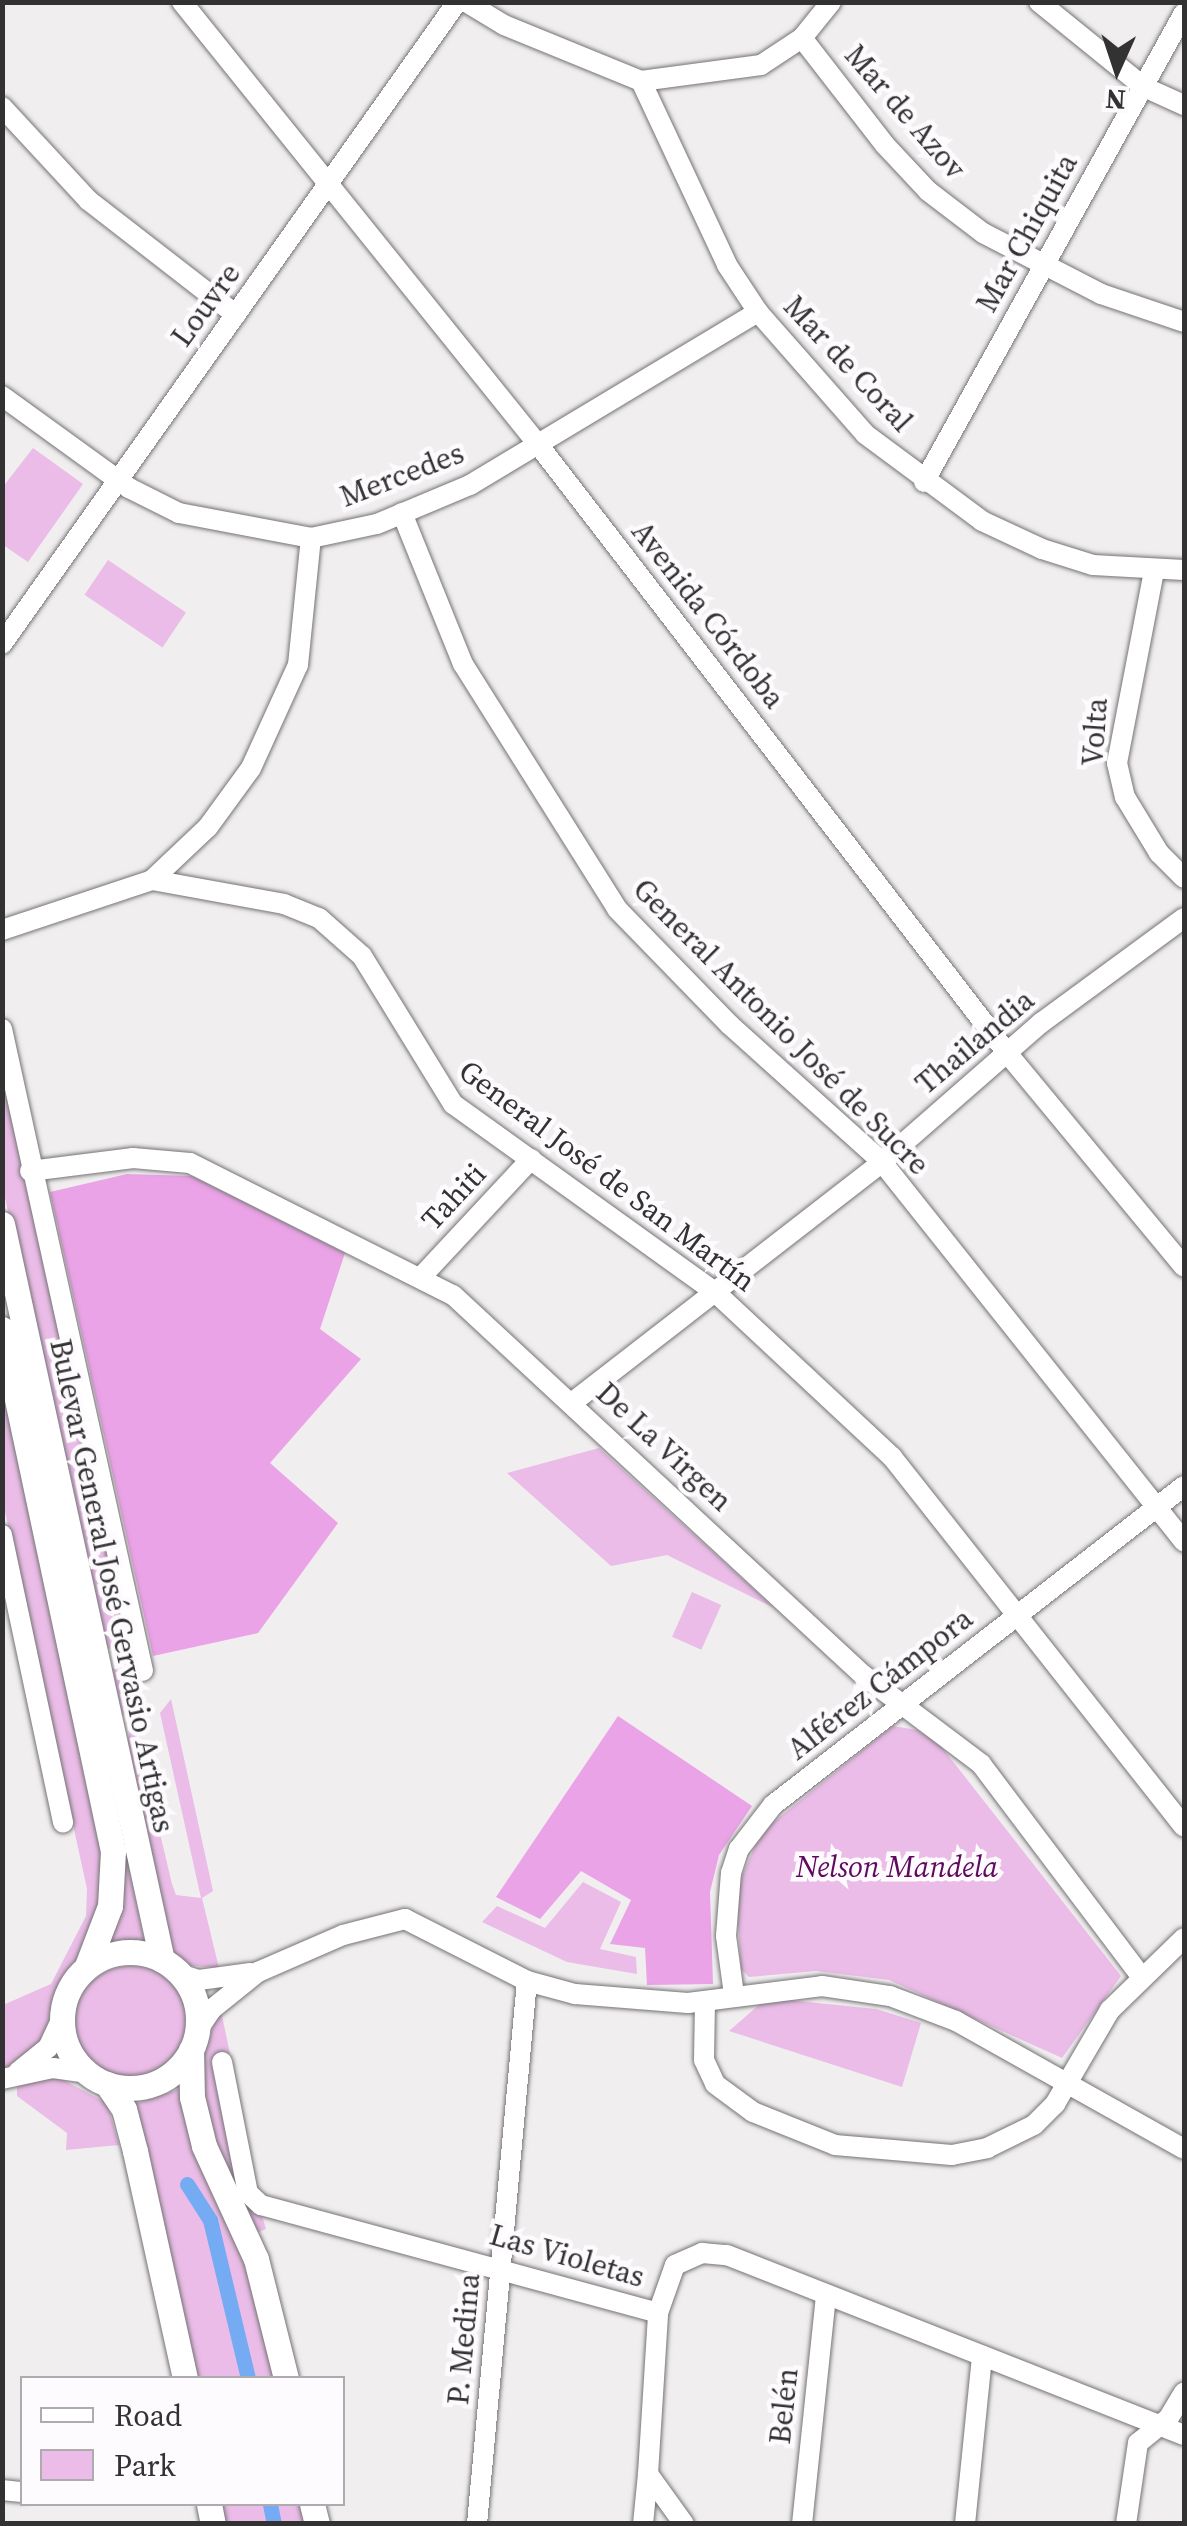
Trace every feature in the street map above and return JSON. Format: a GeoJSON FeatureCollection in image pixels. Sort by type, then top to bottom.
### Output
{"type":"FeatureCollection","features":[{"type":"Feature","properties":{"kind":"main road","name":"Bulevar General José Gervasio Artigas"},"geometry":{"type":"LineString","coordinates":[[2,1224],[171,1967]]}},
{"type":"Feature","properties":{"kind":"main road","name":"Bulevar General José Gervasio Artigas"},"geometry":{"type":"LineString","coordinates":[[2,1330],[113,1851],[110,1906],[87,1966]]}},
{"type":"Feature","properties":{"kind":"main road"},"geometry":{"type":"LineString","coordinates":[[185,2376],[124,2110],[64,2040],[61,2020],[73,1981],[87,1966],[124,1952],[171,1967],[198,2010],[192,2097],[204,2146],[256,2259],[285,2376]]}},
{"type":"Feature","properties":{"kind":"main road"},"geometry":{"type":"LineString","coordinates":[[97,2079],[146,2086],[180,2066],[194,2040]]}},
{"type":"Feature","properties":{"kind":"street","name":"Avenida Córdoba"},"geometry":{"type":"LineString","coordinates":[[182,2],[537,443],[1008,1054],[1184,1267]]}},
{"type":"Feature","properties":{"kind":"street","name":"Louvre"},"geometry":{"type":"LineString","coordinates":[[2,644],[116,479],[330,188],[457,2]]}},
{"type":"Feature","properties":{"kind":"street"},"geometry":{"type":"LineString","coordinates":[[466,2],[504,25],[641,81],[761,65],[802,38],[832,2]]}},
{"type":"Feature","properties":{"kind":"street"},"geometry":{"type":"LineString","coordinates":[[1040,2],[1144,86],[1184,104]]}},
{"type":"Feature","properties":{"kind":"street","name":"Mar Chiquita"},"geometry":{"type":"LineString","coordinates":[[924,482],[1184,13]]}},
{"type":"Feature","properties":{"kind":"street","name":"Mar de Azov"},"geometry":{"type":"LineString","coordinates":[[802,38],[928,191],[1042,266],[1184,322]]}},
{"type":"Feature","properties":{"kind":"street","name":"Mar de Coral"},"geometry":{"type":"LineString","coordinates":[[641,81],[687,190],[758,312],[865,434],[924,482],[1042,548],[1093,565],[1184,570]]}},
{"type":"Feature","properties":{"kind":"street"},"geometry":{"type":"LineString","coordinates":[[2,107],[88,200],[236,314]]}},
{"type":"Feature","properties":{"kind":"street","name":"Mercedes"},"geometry":{"type":"LineString","coordinates":[[2,396],[116,479],[179,513],[311,538],[402,513],[470,484],[758,312]]}},
{"type":"Feature","properties":{"kind":"street","name":"General Antonio José de Sucre"},"geometry":{"type":"LineString","coordinates":[[402,513],[463,664],[618,909],[730,1024],[882,1162],[1184,1542]]}},
{"type":"Feature","properties":{"kind":"street"},"geometry":{"type":"LineString","coordinates":[[2,930],[152,880],[208,827],[251,768],[278,716],[307,619],[311,538]]}},
{"type":"Feature","properties":{"kind":"street","name":"Volta"},"geometry":{"type":"LineString","coordinates":[[1154,571],[1117,763],[1125,798],[1159,852],[1184,878]]}},
{"type":"Feature","properties":{"kind":"street","name":"General José de San Martín"},"geometry":{"type":"LineString","coordinates":[[152,880],[284,904],[319,918],[362,956],[434,1081],[454,1104],[716,1292],[892,1457],[1020,1612],[1184,1827]]}},
{"type":"Feature","properties":{"kind":"street","name":"Thailandia"},"geometry":{"type":"LineString","coordinates":[[573,1402],[882,1162],[1008,1054],[1184,918]]}},
{"type":"Feature","properties":{"kind":"street","name":"Bulevar General José Gervasio Artigas"},"geometry":{"type":"LineString","coordinates":[[2,1029],[30,1171],[143,1671]]}},
{"type":"Feature","properties":{"kind":"street","name":"De La Virgen"},"geometry":{"type":"LineString","coordinates":[[30,1171],[132,1158],[190,1163],[422,1276],[573,1402],[864,1675],[982,1764],[1140,1975]]}},
{"type":"Feature","properties":{"kind":"street","name":"Tahiti"},"geometry":{"type":"LineString","coordinates":[[422,1276],[531,1159]]}},
{"type":"Feature","properties":{"kind":"street","name":"Alférez Cámpora"},"geometry":{"type":"LineString","coordinates":[[734,1995],[726,1898],[739,1849],[773,1804],[1184,1486]]}},
{"type":"Feature","properties":{"kind":"street"},"geometry":{"type":"LineString","coordinates":[[2,1535],[9,1598],[63,1822]]}},
{"type":"Feature","properties":{"kind":"street"},"geometry":{"type":"LineString","coordinates":[[194,2040],[212,2008],[258,1972],[343,1935],[405,1919],[528,1981],[574,1994],[705,2002],[734,1995],[822,1986],[890,1996],[956,2021],[1068,2080],[1184,2149]]}},
{"type":"Feature","properties":{"kind":"street"},"geometry":{"type":"LineString","coordinates":[[705,2002],[704,2060],[715,2084],[778,2126],[835,2145],[918,2156],[987,2148],[1034,2125],[1140,1975],[1184,1938]]}},
{"type":"Feature","properties":{"kind":"street"},"geometry":{"type":"LineString","coordinates":[[171,1967],[199,1980],[258,1972]]}},
{"type":"Feature","properties":{"kind":"street","name":"P. Medina"},"geometry":{"type":"LineString","coordinates":[[477,2524],[528,1981]]}},
{"type":"Feature","properties":{"kind":"street"},"geometry":{"type":"LineString","coordinates":[[8,2078],[48,2048],[61,2020]]}},
{"type":"Feature","properties":{"kind":"street","name":"Las Violetas"},"geometry":{"type":"LineString","coordinates":[[222,2062],[253,2200],[658,2313],[676,2266],[702,2253],[727,2255],[1184,2435]]}},
{"type":"Feature","properties":{"kind":"street"},"geometry":{"type":"LineString","coordinates":[[8,2078],[53,2068],[97,2079]]}},
{"type":"Feature","properties":{"kind":"street","name":"Belén"},"geometry":{"type":"LineString","coordinates":[[802,2524],[826,2295]]}},
{"type":"Feature","properties":{"kind":"street"},"geometry":{"type":"LineString","coordinates":[[642,2524],[658,2313]]}},
{"type":"Feature","properties":{"kind":"street"},"geometry":{"type":"LineString","coordinates":[[965,2524],[982,2356]]}},
{"type":"Feature","properties":{"kind":"street"},"geometry":{"type":"LineString","coordinates":[[1126,2524],[1138,2443],[1160,2426],[1184,2392]]}},
{"type":"Feature","properties":{"kind":"street"},"geometry":{"type":"LineString","coordinates":[[648,2474],[684,2524]]}},
{"type":"Feature","properties":{"kind":"green space"},"geometry":{"type":"Polygon","coordinates":[[[33,448],[83,484],[28,562],[3,545],[2,488],[33,448]]]}},
{"type":"Feature","properties":{"kind":"green space"},"geometry":{"type":"Polygon","coordinates":[[[108,560],[186,613],[162,647],[85,595],[108,560]]]}},
{"type":"Feature","properties":{"kind":"green space"},"geometry":{"type":"Polygon","coordinates":[[[2,1075],[131,1653],[125,1661],[106,1646],[3,1189],[2,1075]]]}},
{"type":"Feature","properties":{"kind":"green space"},"geometry":{"type":"Polygon","coordinates":[[[2,1269],[143,1945],[107,1946],[117,1912],[2,1269]]]}},
{"type":"Feature","properties":{"kind":"green space"},"geometry":{"type":"Polygon","coordinates":[[[2,1367],[104,1850],[103,1896],[82,1956],[54,1995],[46,2039],[3,2070],[3,2005],[51,1984],[86,1916],[87,1889],[3,1502],[2,1367]]]}},
{"type":"Feature","properties":{"kind":"green space"},"geometry":{"type":"Polygon","coordinates":[[[599,1448],[774,1608],[667,1555],[611,1566],[507,1473],[599,1448]]]}},
{"type":"Feature","properties":{"kind":"green space"},"geometry":{"type":"Polygon","coordinates":[[[692,1592],[721,1605],[701,1650],[672,1637],[692,1592]]]}},
{"type":"Feature","properties":{"kind":"green space"},"geometry":{"type":"Polygon","coordinates":[[[108,1666],[138,1680],[140,1696],[120,1719],[108,1666]]]}},
{"type":"Feature","properties":{"kind":"green space"},"geometry":{"type":"Polygon","coordinates":[[[171,1699],[213,1891],[202,1898],[219,1968],[186,1965],[172,1955],[126,1748],[131,1724],[140,1715],[147,1726],[140,1733],[140,1749],[172,1884],[176,1895],[201,1898],[160,1713],[171,1699]]]}},
{"type":"Feature","properties":{"kind":"green space","name":"Nelson Mandela"},"geometry":{"type":"Polygon","coordinates":[[[893,1726],[917,1730],[940,1745],[1121,1976],[1062,2058],[889,1980],[816,1971],[749,1977],[741,1969],[736,1890],[761,1832],[893,1726]]]}},
{"type":"Feature","properties":{"kind":"green space"},"geometry":{"type":"Polygon","coordinates":[[[583,1882],[621,1902],[600,1949],[636,1957],[637,1974],[567,1962],[482,1922],[497,1906],[545,1928],[583,1882]]]}},
{"type":"Feature","properties":{"kind":"green space"},"geometry":{"type":"Polygon","coordinates":[[[131,1966],[153,1971],[171,1983],[183,2001],[188,2023],[183,2045],[171,2063],[153,2075],[131,2080],[109,2075],[91,2063],[79,2045],[74,2023],[79,2001],[91,1983],[109,1971],[131,1966]]]}},
{"type":"Feature","properties":{"kind":"green space"},"geometry":{"type":"Polygon","coordinates":[[[788,2000],[876,2009],[921,2023],[902,2087],[729,2031],[761,2003],[788,2000]]]}},
{"type":"Feature","properties":{"kind":"green space"},"geometry":{"type":"Polygon","coordinates":[[[220,2006],[230,2054],[211,2061],[237,2189],[261,2212],[266,2229],[257,2233],[211,2147],[200,2066],[220,2006]]]}},
{"type":"Feature","properties":{"kind":"green space"},"geometry":{"type":"Polygon","coordinates":[[[52,2074],[107,2103],[119,2145],[66,2150],[67,2133],[17,2096],[17,2085],[52,2074]]]}},
{"type":"Feature","properties":{"kind":"green space"},"geometry":{"type":"Polygon","coordinates":[[[180,2089],[249,2261],[277,2376],[192,2376],[135,2104],[180,2089]]]}},
{"type":"Feature","properties":{"kind":"green space"},"geometry":{"type":"Polygon","coordinates":[[[219,2506],[305,2506],[305,2523],[219,2523],[219,2506]]]}},
{"type":"Feature","properties":{"kind":"shaded area"},"geometry":{"type":"Polygon","coordinates":[[[127,1174],[192,1176],[345,1253],[320,1329],[361,1359],[270,1463],[338,1523],[258,1633],[153,1656],[50,1192],[127,1174]]]}},
{"type":"Feature","properties":{"kind":"shaded area"},"geometry":{"type":"Polygon","coordinates":[[[618,1716],[752,1806],[719,1855],[710,1892],[713,1984],[647,1985],[645,1948],[610,1944],[631,1900],[581,1871],[540,1919],[496,1897],[618,1716]]]}},
{"type":"Feature","properties":{"kind":"waterway"},"geometry":{"type":"LineString","coordinates":[[187,2184],[210,2220],[248,2376]]}},
{"type":"Feature","properties":{"kind":"waterway"},"geometry":{"type":"LineString","coordinates":[[270,2506],[274,2524]]}}]}
